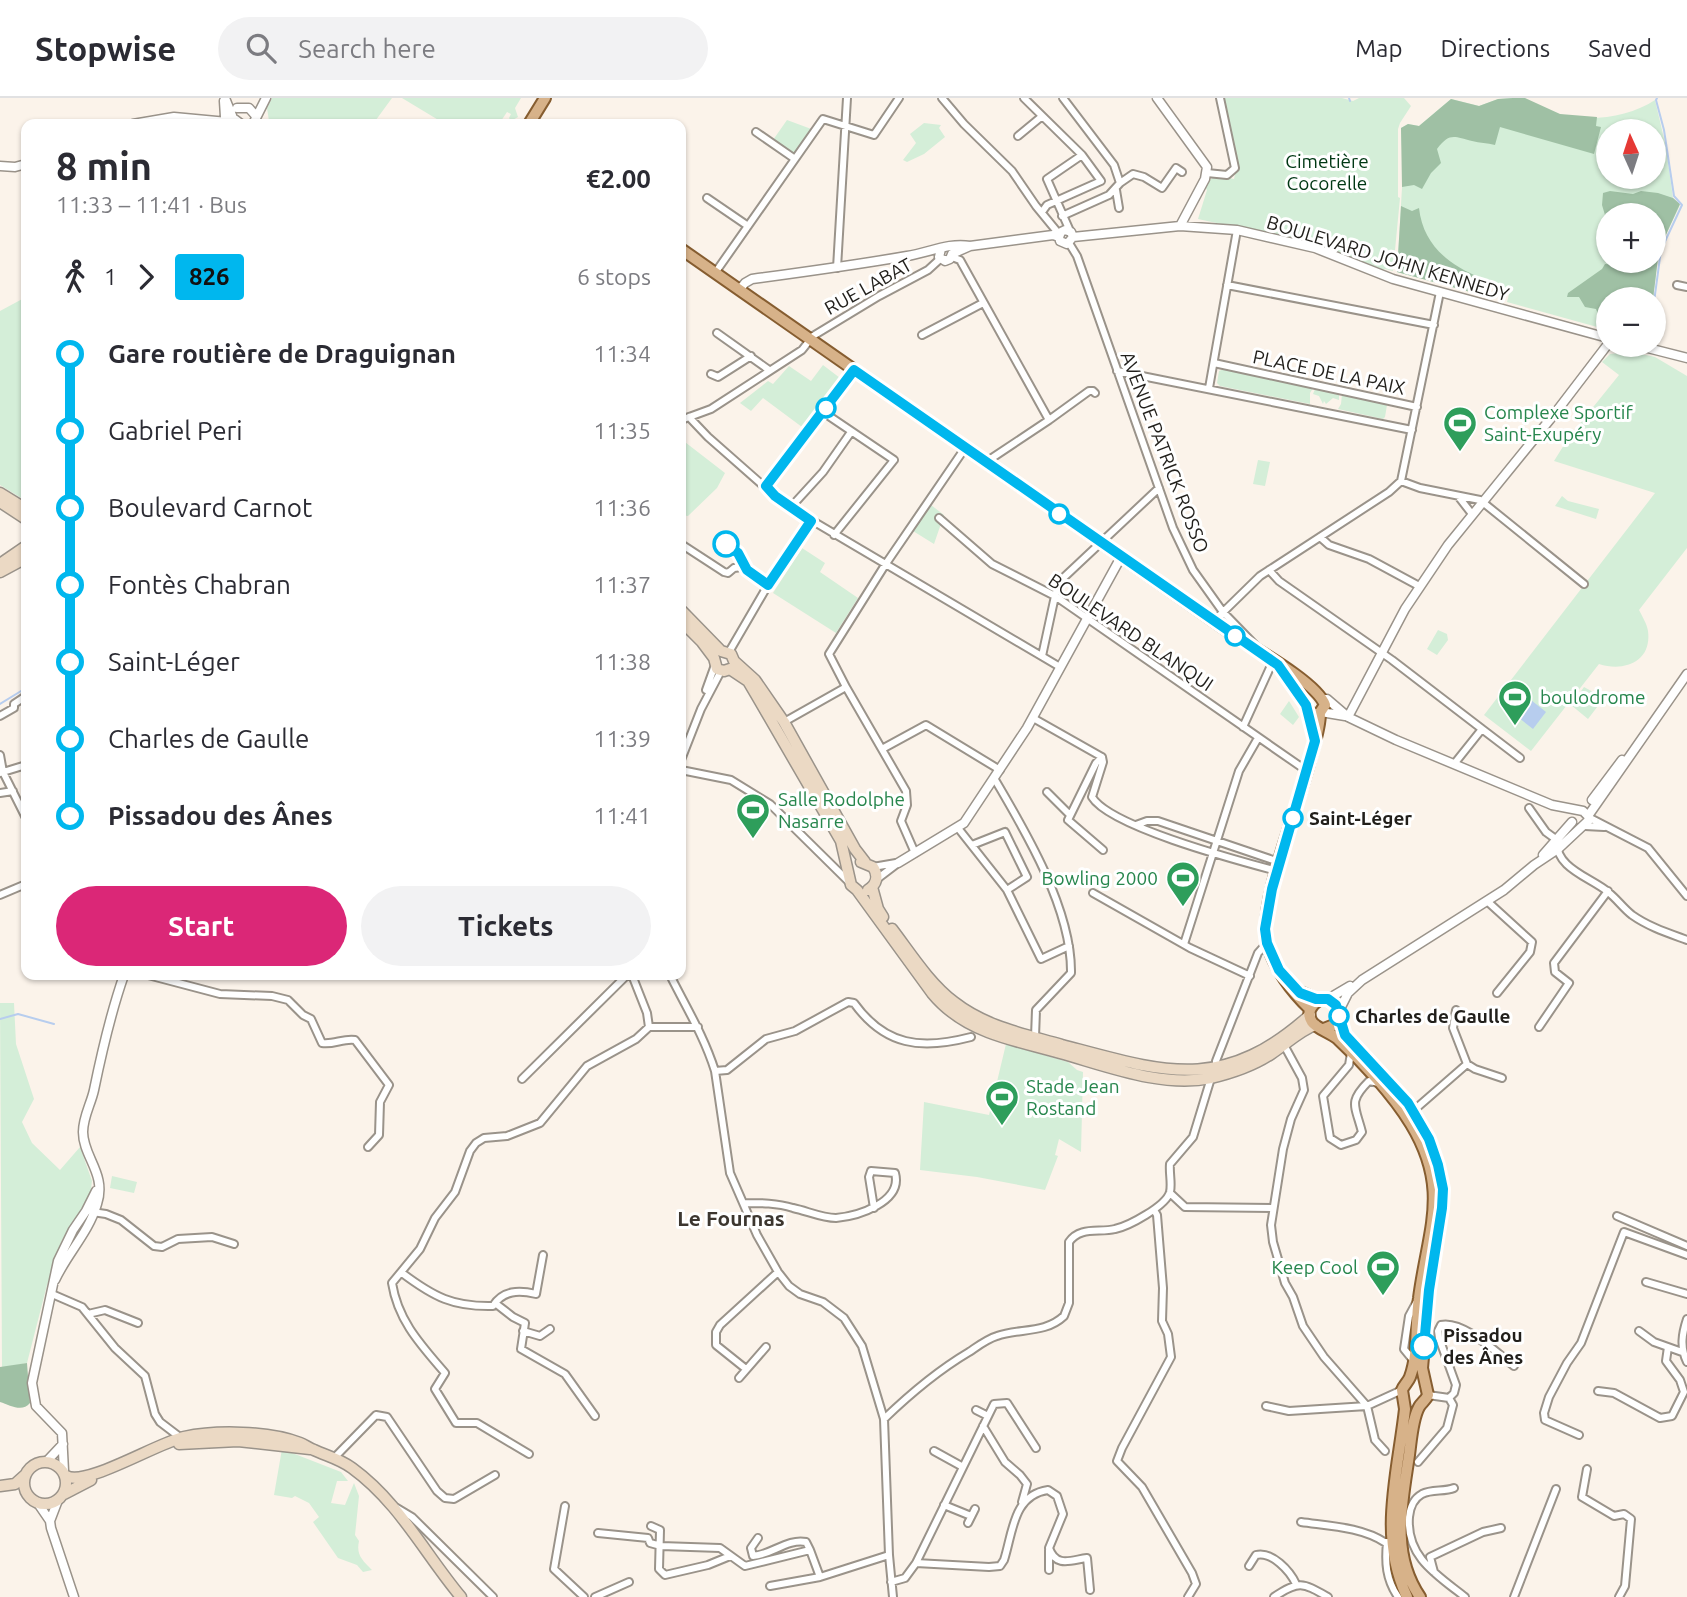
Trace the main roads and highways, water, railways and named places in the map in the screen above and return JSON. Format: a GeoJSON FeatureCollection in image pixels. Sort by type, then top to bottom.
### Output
{"type":"FeatureCollection","features":[{"type":"Feature","properties":{"kind":"main road"},"geometry":{"type":"LineString","coordinates":[[532,119],[545,98]]}},
{"type":"Feature","properties":{"kind":"main road"},"geometry":{"type":"LineString","coordinates":[[686,253],[1121,557],[1218,617],[1271,660],[1305,682],[1321,698],[1324,707],[1278,867],[1267,918],[1267,943],[1279,970],[1315,1019],[1351,1053],[1403,1111],[1422,1143],[1431,1167],[1434,1207],[1419,1298],[1413,1360],[1403,1395],[1405,1409],[1390,1530],[1395,1567],[1407,1597]]}},
{"type":"Feature","properties":{"kind":"main road"},"geometry":{"type":"LineString","coordinates":[[0,493],[21,506]]}},
{"type":"Feature","properties":{"kind":"main road"},"geometry":{"type":"LineString","coordinates":[[0,502],[21,516]]}},
{"type":"Feature","properties":{"kind":"main road"},"geometry":{"type":"LineString","coordinates":[[0,564],[21,549]]}},
{"type":"Feature","properties":{"kind":"main road"},"geometry":{"type":"LineString","coordinates":[[0,572],[21,561]]}},
{"type":"Feature","properties":{"kind":"main road"},"geometry":{"type":"LineString","coordinates":[[686,616],[723,661],[755,680],[783,722],[851,842],[869,864],[875,900],[882,915],[946,996],[984,1021],[1159,1069],[1213,1073],[1315,1019],[1334,1025],[1339,1014]]}},
{"type":"Feature","properties":{"kind":"main road"},"geometry":{"type":"LineString","coordinates":[[686,626],[748,681],[841,841],[853,886],[932,993],[950,1011],[987,1032],[1159,1078],[1245,1067],[1284,1045],[1315,1019],[1323,1000]]}},
{"type":"Feature","properties":{"kind":"main road"},"geometry":{"type":"LineString","coordinates":[[1271,660],[1307,708],[1313,714],[1321,713]]}},
{"type":"Feature","properties":{"kind":"main road"},"geometry":{"type":"LineString","coordinates":[[1315,741],[1307,708],[1310,697],[1321,698]]}},
{"type":"Feature","properties":{"kind":"main road"},"geometry":{"type":"LineString","coordinates":[[849,870],[856,864],[869,864]]}},
{"type":"Feature","properties":{"kind":"main road"},"geometry":{"type":"LineString","coordinates":[[853,886],[862,891],[874,883]]}},
{"type":"Feature","properties":{"kind":"main road"},"geometry":{"type":"LineString","coordinates":[[1287,981],[1300,993],[1334,1002],[1345,1035],[1393,1085],[1413,1111],[1429,1139],[1438,1165],[1443,1189],[1422,1367],[1429,1395],[1419,1405],[1399,1528],[1404,1564],[1420,1597]]}},
{"type":"Feature","properties":{"kind":"main road"},"geometry":{"type":"LineString","coordinates":[[1409,1380],[1414,1378],[1425,1382]]}},
{"type":"Feature","properties":{"kind":"main road"},"geometry":{"type":"LineString","coordinates":[[1403,1395],[1414,1405],[1419,1405]]}},
{"type":"Feature","properties":{"kind":"main road"},"geometry":{"type":"LineString","coordinates":[[25,1475],[25,1489],[30,1498],[45,1504],[150,1449],[201,1434],[230,1438]]}},
{"type":"Feature","properties":{"kind":"main road"},"geometry":{"type":"LineString","coordinates":[[150,1449],[182,1443],[268,1435],[298,1442],[312,1450],[335,1457],[359,1473],[393,1505],[459,1597]]}},
{"type":"Feature","properties":{"kind":"main road"},"geometry":{"type":"LineString","coordinates":[[0,1486],[15,1484],[35,1464],[47,1461],[80,1479],[103,1472]]}},
{"type":"Feature","properties":{"kind":"main road"},"geometry":{"type":"LineString","coordinates":[[61,1497],[67,1482],[65,1473]]}},
{"type":"Feature","properties":{"kind":"water"},"geometry":{"type":"Polygon","coordinates":[[[1522,693],[1546,712],[1533,729],[1509,710],[1522,693]]]}},
{"type":"Feature","properties":{"kind":"waterway"},"geometry":{"type":"LineString","coordinates":[[1656,287],[1661,250],[1682,205],[1674,196],[1657,98]]}},
{"type":"Feature","properties":{"kind":"waterway"},"geometry":{"type":"LineString","coordinates":[[0,704],[21,691]]}},
{"type":"Feature","properties":{"kind":"waterway"},"geometry":{"type":"LineString","coordinates":[[0,1019],[18,1014],[54,1024]]}},
{"type":"Feature","properties":{"kind":"place","name":"Complexe Sportif Saint-Exupéry"},"geometry":{"type":"Point","coordinates":[1460,453]}},
{"type":"Feature","properties":{"kind":"place","name":"boulodrome"},"geometry":{"type":"Point","coordinates":[1515,727]}},
{"type":"Feature","properties":{"kind":"place","name":"Saint-Léger"},"geometry":{"type":"Point","coordinates":[1293,818]}},
{"type":"Feature","properties":{"kind":"place","name":"Salle Rodolphe Nasarre"},"geometry":{"type":"Point","coordinates":[753,840]}},
{"type":"Feature","properties":{"kind":"place","name":"Bowling 2000"},"geometry":{"type":"Point","coordinates":[1183,908]}},
{"type":"Feature","properties":{"kind":"place","name":"Charles de Gaulle"},"geometry":{"type":"Point","coordinates":[1339,1016]}},
{"type":"Feature","properties":{"kind":"place","name":"Stade Jean Rostand"},"geometry":{"type":"Point","coordinates":[1002,1127]}},
{"type":"Feature","properties":{"kind":"place","name":"Keep Cool"},"geometry":{"type":"Point","coordinates":[1383,1297]}},
{"type":"Feature","properties":{"kind":"place","name":"Pissadou des Ânes"},"geometry":{"type":"Point","coordinates":[1424,1346]}},
{"type":"Feature","properties":{"kind":"district","name":"Le Fournas"},"geometry":{"type":"Point","coordinates":[731,1218]}},
{"type":"Feature","properties":{"kind":"park label","name":"Cimetière Cocorelle"},"geometry":{"type":"Point","coordinates":[1327,172]}}]}
